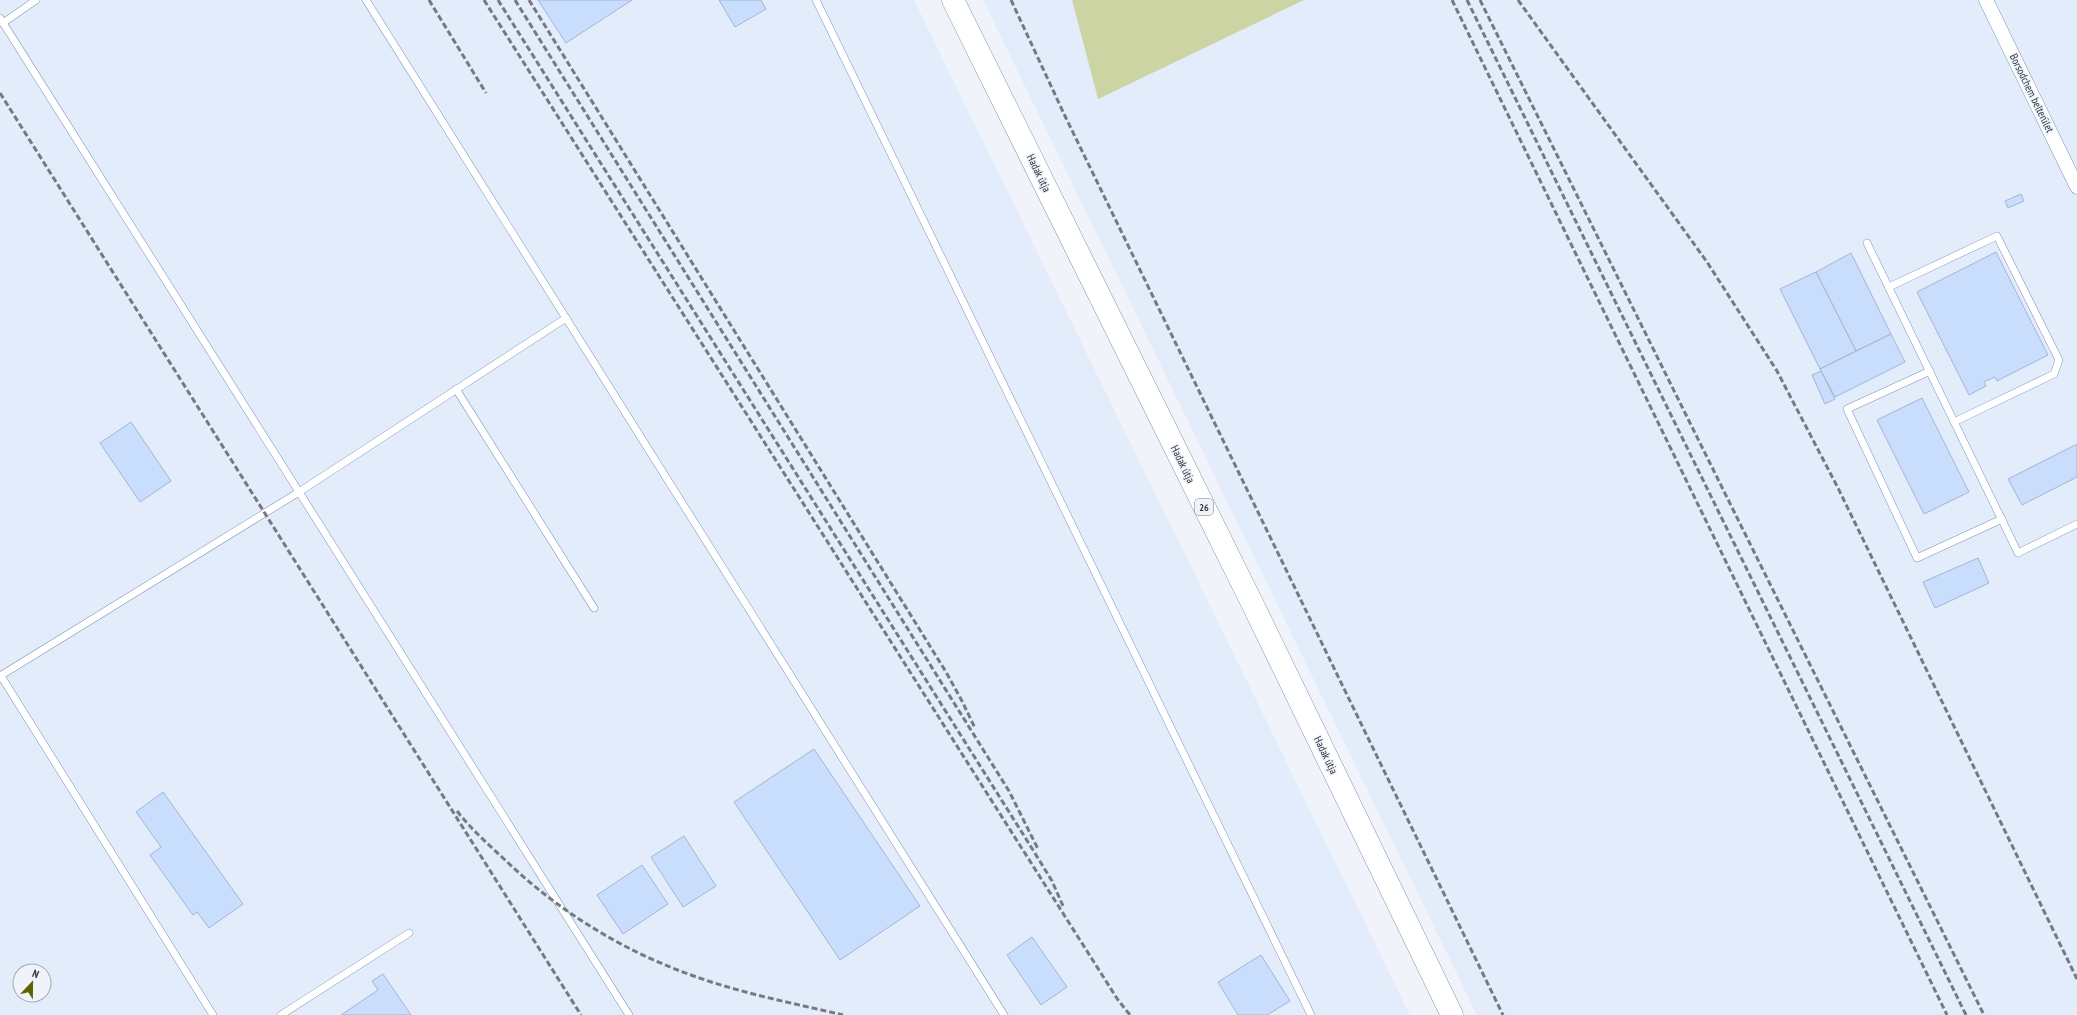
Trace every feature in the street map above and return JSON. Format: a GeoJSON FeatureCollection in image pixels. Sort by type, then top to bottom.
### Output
{"type":"FeatureCollection","features":[{"type":"Feature","properties":{"kind":"main road","name":"Hadak útja"},"geometry":{"type":"LineString","coordinates":[[953,0],[1253,605],[1452,1015]]}},
{"type":"Feature","properties":{"kind":"street","name":"Borsodchem belterület"},"geometry":{"type":"LineString","coordinates":[[1986,0],[2077,187]]}},
{"type":"Feature","properties":{"kind":"lane"},"geometry":{"type":"LineString","coordinates":[[36,0],[1,20],[628,1015]]}},
{"type":"Feature","properties":{"kind":"lane"},"geometry":{"type":"LineString","coordinates":[[366,0],[1004,1015]]}},
{"type":"Feature","properties":{"kind":"lane"},"geometry":{"type":"LineString","coordinates":[[816,0],[1311,1015]]}},
{"type":"Feature","properties":{"kind":"lane"},"geometry":{"type":"LineString","coordinates":[[1889,287],[1997,236],[2059,360],[2054,374],[1954,422]]}},
{"type":"Feature","properties":{"kind":"lane"},"geometry":{"type":"LineString","coordinates":[[1867,243],[2018,553],[2077,524]]}},
{"type":"Feature","properties":{"kind":"lane"},"geometry":{"type":"LineString","coordinates":[[213,1015],[0,676],[299,492],[566,318]]}},
{"type":"Feature","properties":{"kind":"lane"},"geometry":{"type":"LineString","coordinates":[[1930,371],[1848,409],[1917,558],[2002,519]]}},
{"type":"Feature","properties":{"kind":"lane"},"geometry":{"type":"LineString","coordinates":[[456,389],[594,608]]}},
{"type":"Feature","properties":{"kind":"lane"},"geometry":{"type":"LineString","coordinates":[[281,1015],[409,932]]}},
{"type":"Feature","properties":{"kind":"shaded area"},"geometry":{"type":"Polygon","coordinates":[[[0,0],[914,0],[1410,1015],[0,1015],[0,0]]]}},
{"type":"Feature","properties":{"kind":"shaded area"},"geometry":{"type":"Polygon","coordinates":[[[983,0],[1072,0],[1098,98],[1304,0],[2077,0],[2077,1015],[1477,1015],[983,0]]]}},
{"type":"Feature","properties":{"kind":"green space"},"geometry":{"type":"Polygon","coordinates":[[[1072,0],[1304,0],[1098,99],[1072,0]]]}},
{"type":"Feature","properties":{"kind":"building"},"geometry":{"type":"Polygon","coordinates":[[[538,0],[632,0],[566,43],[538,0]]]}},
{"type":"Feature","properties":{"kind":"building"},"geometry":{"type":"Polygon","coordinates":[[[719,0],[761,0],[766,9],[735,27],[719,0]]]}},
{"type":"Feature","properties":{"kind":"building"},"geometry":{"type":"Polygon","coordinates":[[[2021,194],[2024,201],[2008,208],[2005,201],[2021,194]]]}},
{"type":"Feature","properties":{"kind":"building"},"geometry":{"type":"Polygon","coordinates":[[[1996,252],[2048,355],[1997,381],[1995,377],[1984,382],[1986,386],[1969,395],[1917,292],[1996,252]]]}},
{"type":"Feature","properties":{"kind":"building"},"geometry":{"type":"Polygon","coordinates":[[[1851,253],[1891,334],[1856,351],[1816,272],[1851,253]]]}},
{"type":"Feature","properties":{"kind":"building"},"geometry":{"type":"Polygon","coordinates":[[[1816,272],[1856,351],[1820,369],[1780,289],[1816,272]]]}},
{"type":"Feature","properties":{"kind":"building"},"geometry":{"type":"Polygon","coordinates":[[[1891,334],[1905,362],[1835,397],[1820,369],[1891,334]]]}},
{"type":"Feature","properties":{"kind":"building"},"geometry":{"type":"Polygon","coordinates":[[[1821,371],[1835,399],[1825,404],[1812,375],[1821,371]]]}},
{"type":"Feature","properties":{"kind":"building"},"geometry":{"type":"Polygon","coordinates":[[[1922,398],[1969,492],[1924,514],[1877,420],[1922,398]]]}},
{"type":"Feature","properties":{"kind":"building"},"geometry":{"type":"Polygon","coordinates":[[[131,422],[171,481],[140,502],[100,443],[131,422]]]}},
{"type":"Feature","properties":{"kind":"building"},"geometry":{"type":"Polygon","coordinates":[[[2077,444],[2077,477],[2022,505],[2008,479],[2077,444]]]}},
{"type":"Feature","properties":{"kind":"building"},"geometry":{"type":"Polygon","coordinates":[[[1978,558],[1989,583],[1935,608],[1923,582],[1978,558]]]}},
{"type":"Feature","properties":{"kind":"building"},"geometry":{"type":"Polygon","coordinates":[[[814,749],[920,906],[840,960],[734,802],[814,749]]]}},
{"type":"Feature","properties":{"kind":"building"},"geometry":{"type":"Polygon","coordinates":[[[163,792],[243,904],[209,928],[197,912],[193,915],[150,855],[161,847],[136,812],[163,792]]]}},
{"type":"Feature","properties":{"kind":"building"},"geometry":{"type":"Polygon","coordinates":[[[684,836],[716,886],[683,907],[651,857],[684,836]]]}},
{"type":"Feature","properties":{"kind":"building"},"geometry":{"type":"Polygon","coordinates":[[[642,865],[668,904],[623,934],[597,895],[642,865]]]}},
{"type":"Feature","properties":{"kind":"building"},"geometry":{"type":"Polygon","coordinates":[[[1032,937],[1067,987],[1041,1005],[1007,955],[1032,937]]]}},
{"type":"Feature","properties":{"kind":"building"},"geometry":{"type":"Polygon","coordinates":[[[1261,955],[1290,1001],[1267,1015],[1238,1015],[1218,982],[1261,955]]]}},
{"type":"Feature","properties":{"kind":"building"},"geometry":{"type":"Polygon","coordinates":[[[383,974],[411,1015],[341,1015],[378,990],[372,981],[383,974]]]}},
{"type":"Feature","properties":{"kind":"railway"},"geometry":{"type":"LineString","coordinates":[[429,0],[486,93]]}},
{"type":"Feature","properties":{"kind":"railway"},"geometry":{"type":"LineString","coordinates":[[484,0],[1118,1000],[1130,1015]]}},
{"type":"Feature","properties":{"kind":"railway"},"geometry":{"type":"LineString","coordinates":[[498,0],[1033,850],[1052,881],[1063,906]]}},
{"type":"Feature","properties":{"kind":"railway"},"geometry":{"type":"LineString","coordinates":[[515,0],[1009,791],[1038,849]]}},
{"type":"Feature","properties":{"kind":"railway"},"geometry":{"type":"LineString","coordinates":[[529,0],[946,672],[975,728]]}},
{"type":"Feature","properties":{"kind":"railway"},"geometry":{"type":"LineString","coordinates":[[1011,0],[1065,116],[1503,1015]]}},
{"type":"Feature","properties":{"kind":"railway"},"geometry":{"type":"LineString","coordinates":[[1452,0],[1947,1015]]}},
{"type":"Feature","properties":{"kind":"railway"},"geometry":{"type":"LineString","coordinates":[[1467,0],[1966,1015]]}},
{"type":"Feature","properties":{"kind":"railway"},"geometry":{"type":"LineString","coordinates":[[1480,0],[1984,1015]]}},
{"type":"Feature","properties":{"kind":"railway"},"geometry":{"type":"LineString","coordinates":[[1518,0],[1707,262],[1777,371],[1838,488],[2077,979]]}},
{"type":"Feature","properties":{"kind":"railway"},"geometry":{"type":"LineString","coordinates":[[0,93],[581,1015]]}},
{"type":"Feature","properties":{"kind":"railway"},"geometry":{"type":"LineString","coordinates":[[457,811],[468,824],[524,878],[568,912],[615,941],[640,954],[691,975],[728,987],[843,1015]]}}]}
